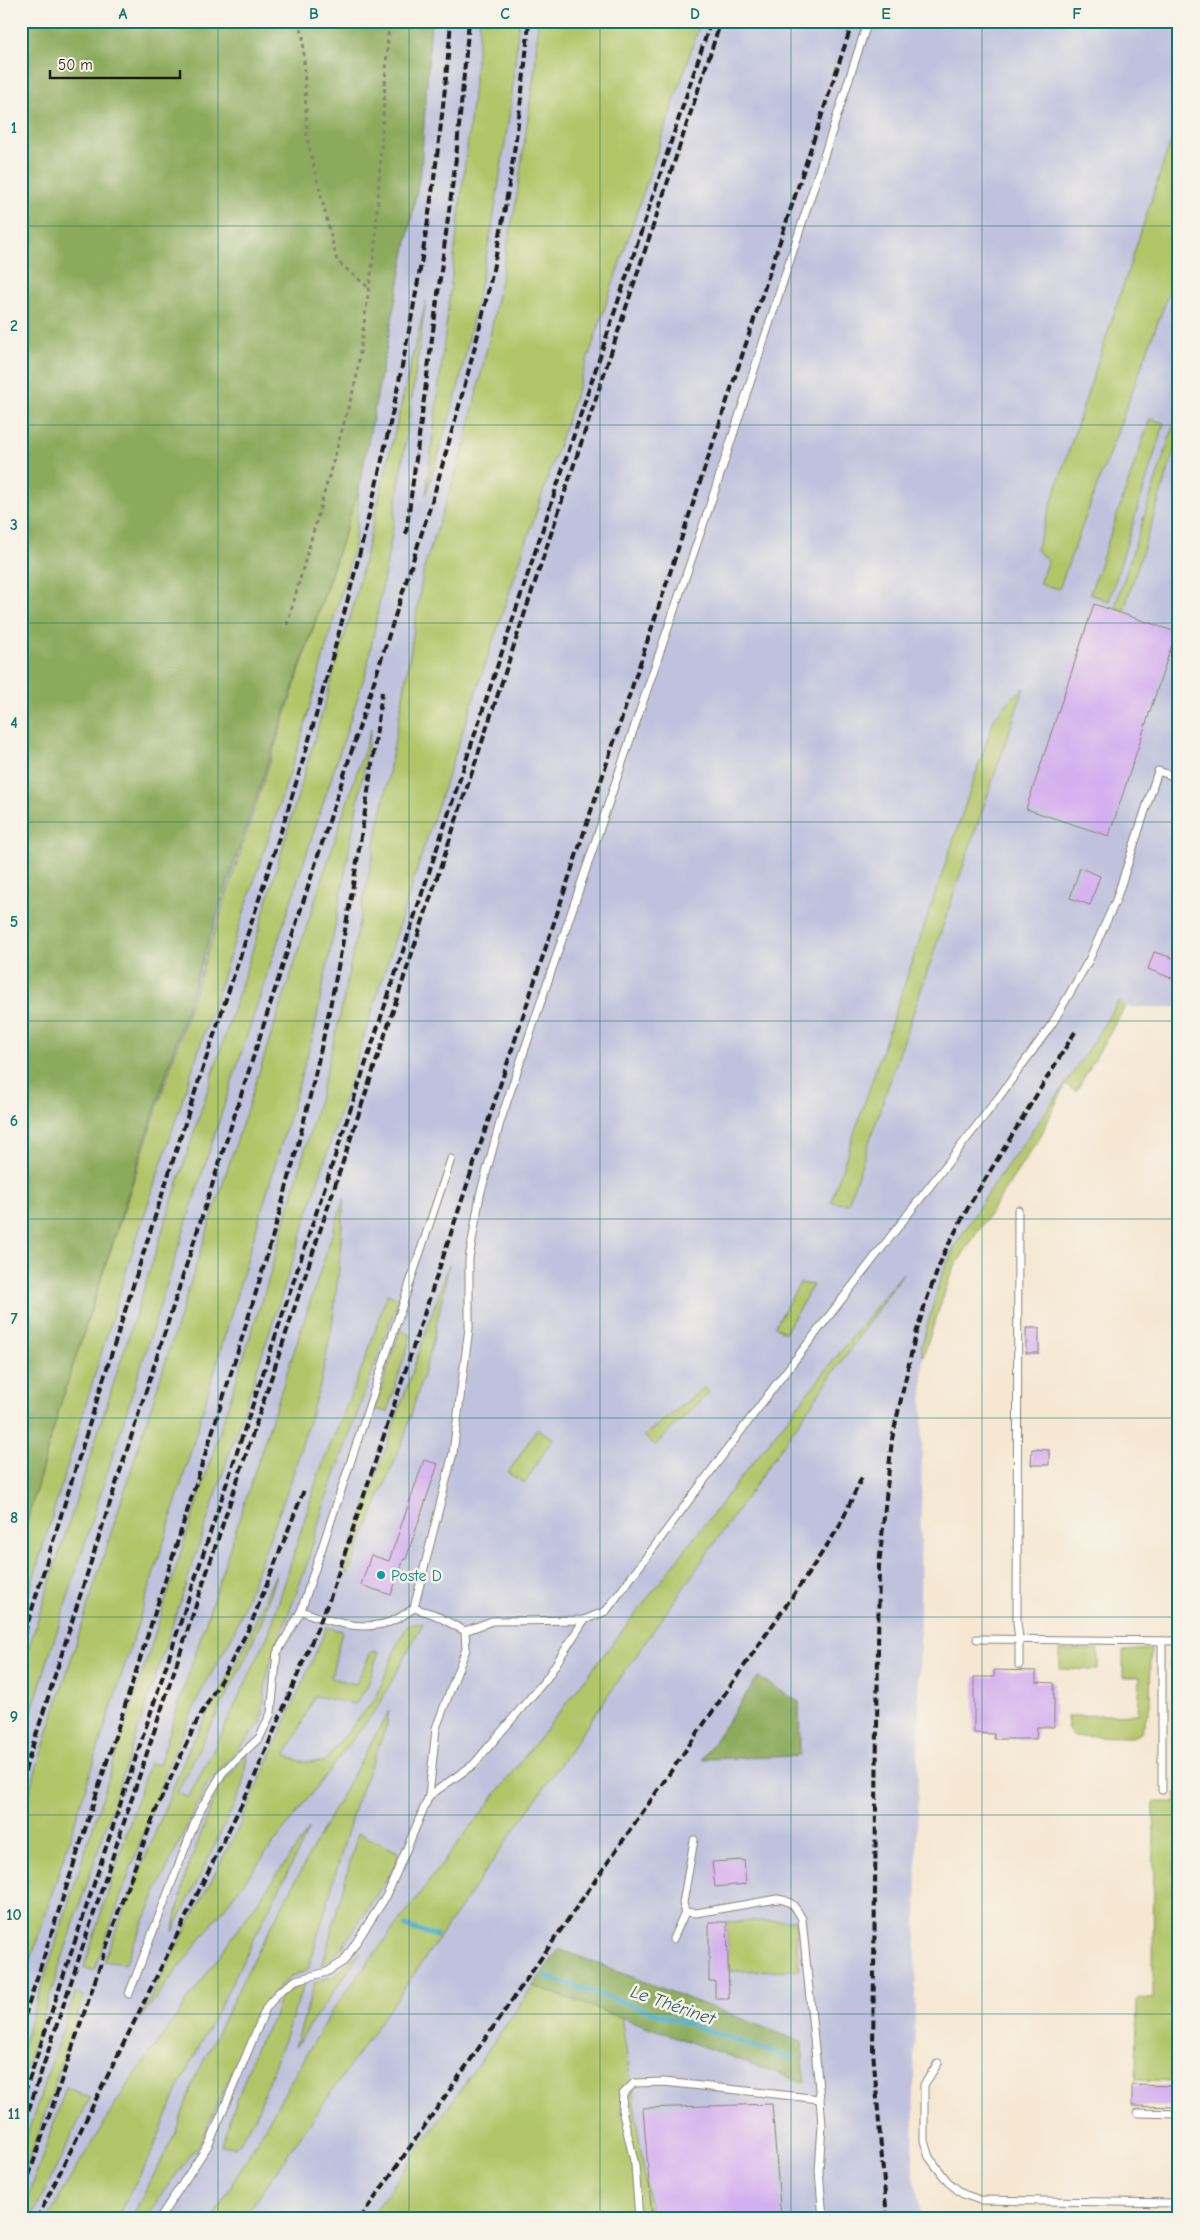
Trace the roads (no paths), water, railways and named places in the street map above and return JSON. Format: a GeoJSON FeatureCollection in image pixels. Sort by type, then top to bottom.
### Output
{"type":"FeatureCollection","features":[{"type":"Feature","properties":{"kind":"lane"},"geometry":{"type":"LineString","coordinates":[[301,1611],[343,1625],[362,1626],[390,1622],[414,1608],[454,1453],[469,1328],[469,1259],[480,1195],[498,1129],[715,490],[868,21]]}},
{"type":"Feature","properties":{"kind":"lane"},"geometry":{"type":"LineString","coordinates":[[414,1608],[433,1614],[465,1631],[492,1621],[584,1620],[606,1611],[777,1383],[999,1097],[1052,1024],[1089,960],[1116,900],[1158,771],[1179,778]]}},
{"type":"Feature","properties":{"kind":"lane"},"geometry":{"type":"LineString","coordinates":[[129,1994],[198,1812],[223,1772],[260,1737],[271,1713],[277,1653],[301,1611],[451,1159]]}},
{"type":"Feature","properties":{"kind":"lane"},"geometry":{"type":"LineString","coordinates":[[1018,1210],[1017,1622],[1019,1666]]}},
{"type":"Feature","properties":{"kind":"lane"},"geometry":{"type":"LineString","coordinates":[[429,1796],[474,1764],[547,1678],[584,1620]]}},
{"type":"Feature","properties":{"kind":"lane"},"geometry":{"type":"LineString","coordinates":[[159,2219],[209,2144],[266,2008],[279,1992],[296,1980],[326,1972],[344,1961],[387,1895],[429,1796],[436,1728],[466,1649],[465,1631]]}},
{"type":"Feature","properties":{"kind":"lane"},"geometry":{"type":"LineString","coordinates":[[977,1639],[1179,1641]]}},
{"type":"Feature","properties":{"kind":"lane"},"geometry":{"type":"LineString","coordinates":[[1162,1640],[1162,1790]]}},
{"type":"Feature","properties":{"kind":"lane"},"geometry":{"type":"LineString","coordinates":[[674,1938],[685,1912],[683,1902],[694,1840]]}},
{"type":"Feature","properties":{"kind":"lane"},"geometry":{"type":"LineString","coordinates":[[685,1912],[696,1913],[777,1899],[793,1904],[798,1910],[804,1930],[820,2099],[822,2125],[819,2171],[823,2219]]}},
{"type":"Feature","properties":{"kind":"lane"},"geometry":{"type":"LineString","coordinates":[[938,2064],[924,2085],[924,2141],[929,2157],[948,2182],[963,2194],[980,2200],[1179,2203]]}},
{"type":"Feature","properties":{"kind":"lane"},"geometry":{"type":"LineString","coordinates":[[639,2219],[634,2165],[622,2110],[623,2094],[634,2084],[664,2082],[820,2099]]}},
{"type":"Feature","properties":{"kind":"lane"},"geometry":{"type":"LineString","coordinates":[[1138,2113],[1179,2114]]}},
{"type":"Feature","properties":{"kind":"waterway","name":"Le Thérinet"},"geometry":{"type":"LineString","coordinates":[[405,1926],[436,1936]]}},
{"type":"Feature","properties":{"kind":"waterway","name":"Le Thérinet"},"geometry":{"type":"LineString","coordinates":[[545,1976],[792,2059]]}},
{"type":"Feature","properties":{"kind":"railway"},"geometry":{"type":"LineString","coordinates":[[21,1645],[154,1221],[293,792],[355,571],[377,481],[415,298],[442,114],[451,21]]}},
{"type":"Feature","properties":{"kind":"railway"},"geometry":{"type":"LineString","coordinates":[[406,534],[456,158],[469,21]]}},
{"type":"Feature","properties":{"kind":"railway"},"geometry":{"type":"LineString","coordinates":[[21,1783],[433,498],[473,354],[493,270],[517,128],[529,21]]}},
{"type":"Feature","properties":{"kind":"railway"},"geometry":{"type":"LineString","coordinates":[[21,2104],[711,21]]}},
{"type":"Feature","properties":{"kind":"railway"},"geometry":{"type":"LineString","coordinates":[[21,2133],[721,21]]}},
{"type":"Feature","properties":{"kind":"railway"},"geometry":{"type":"LineString","coordinates":[[37,2219],[252,1783],[330,1598],[853,21]]}},
{"type":"Feature","properties":{"kind":"railway"},"geometry":{"type":"LineString","coordinates":[[21,2028],[228,1382],[298,1144],[322,1046],[342,946],[360,845],[382,692]]}},
{"type":"Feature","properties":{"kind":"railway"},"geometry":{"type":"LineString","coordinates":[[887,2219],[873,2051],[879,1566],[892,1439],[915,1337],[944,1253],[970,1204],[1075,1032]]}},
{"type":"Feature","properties":{"kind":"railway"},"geometry":{"type":"LineString","coordinates":[[360,2219],[808,1574],[839,1527],[862,1477]]}},
{"type":"Feature","properties":{"kind":"railway"},"geometry":{"type":"LineString","coordinates":[[21,2199],[120,1907],[156,1810],[197,1721],[251,1624],[304,1490]]}},
{"type":"Feature","properties":{"kind":"place","name":"Poste D"},"geometry":{"type":"Point","coordinates":[381,1575]}}]}
